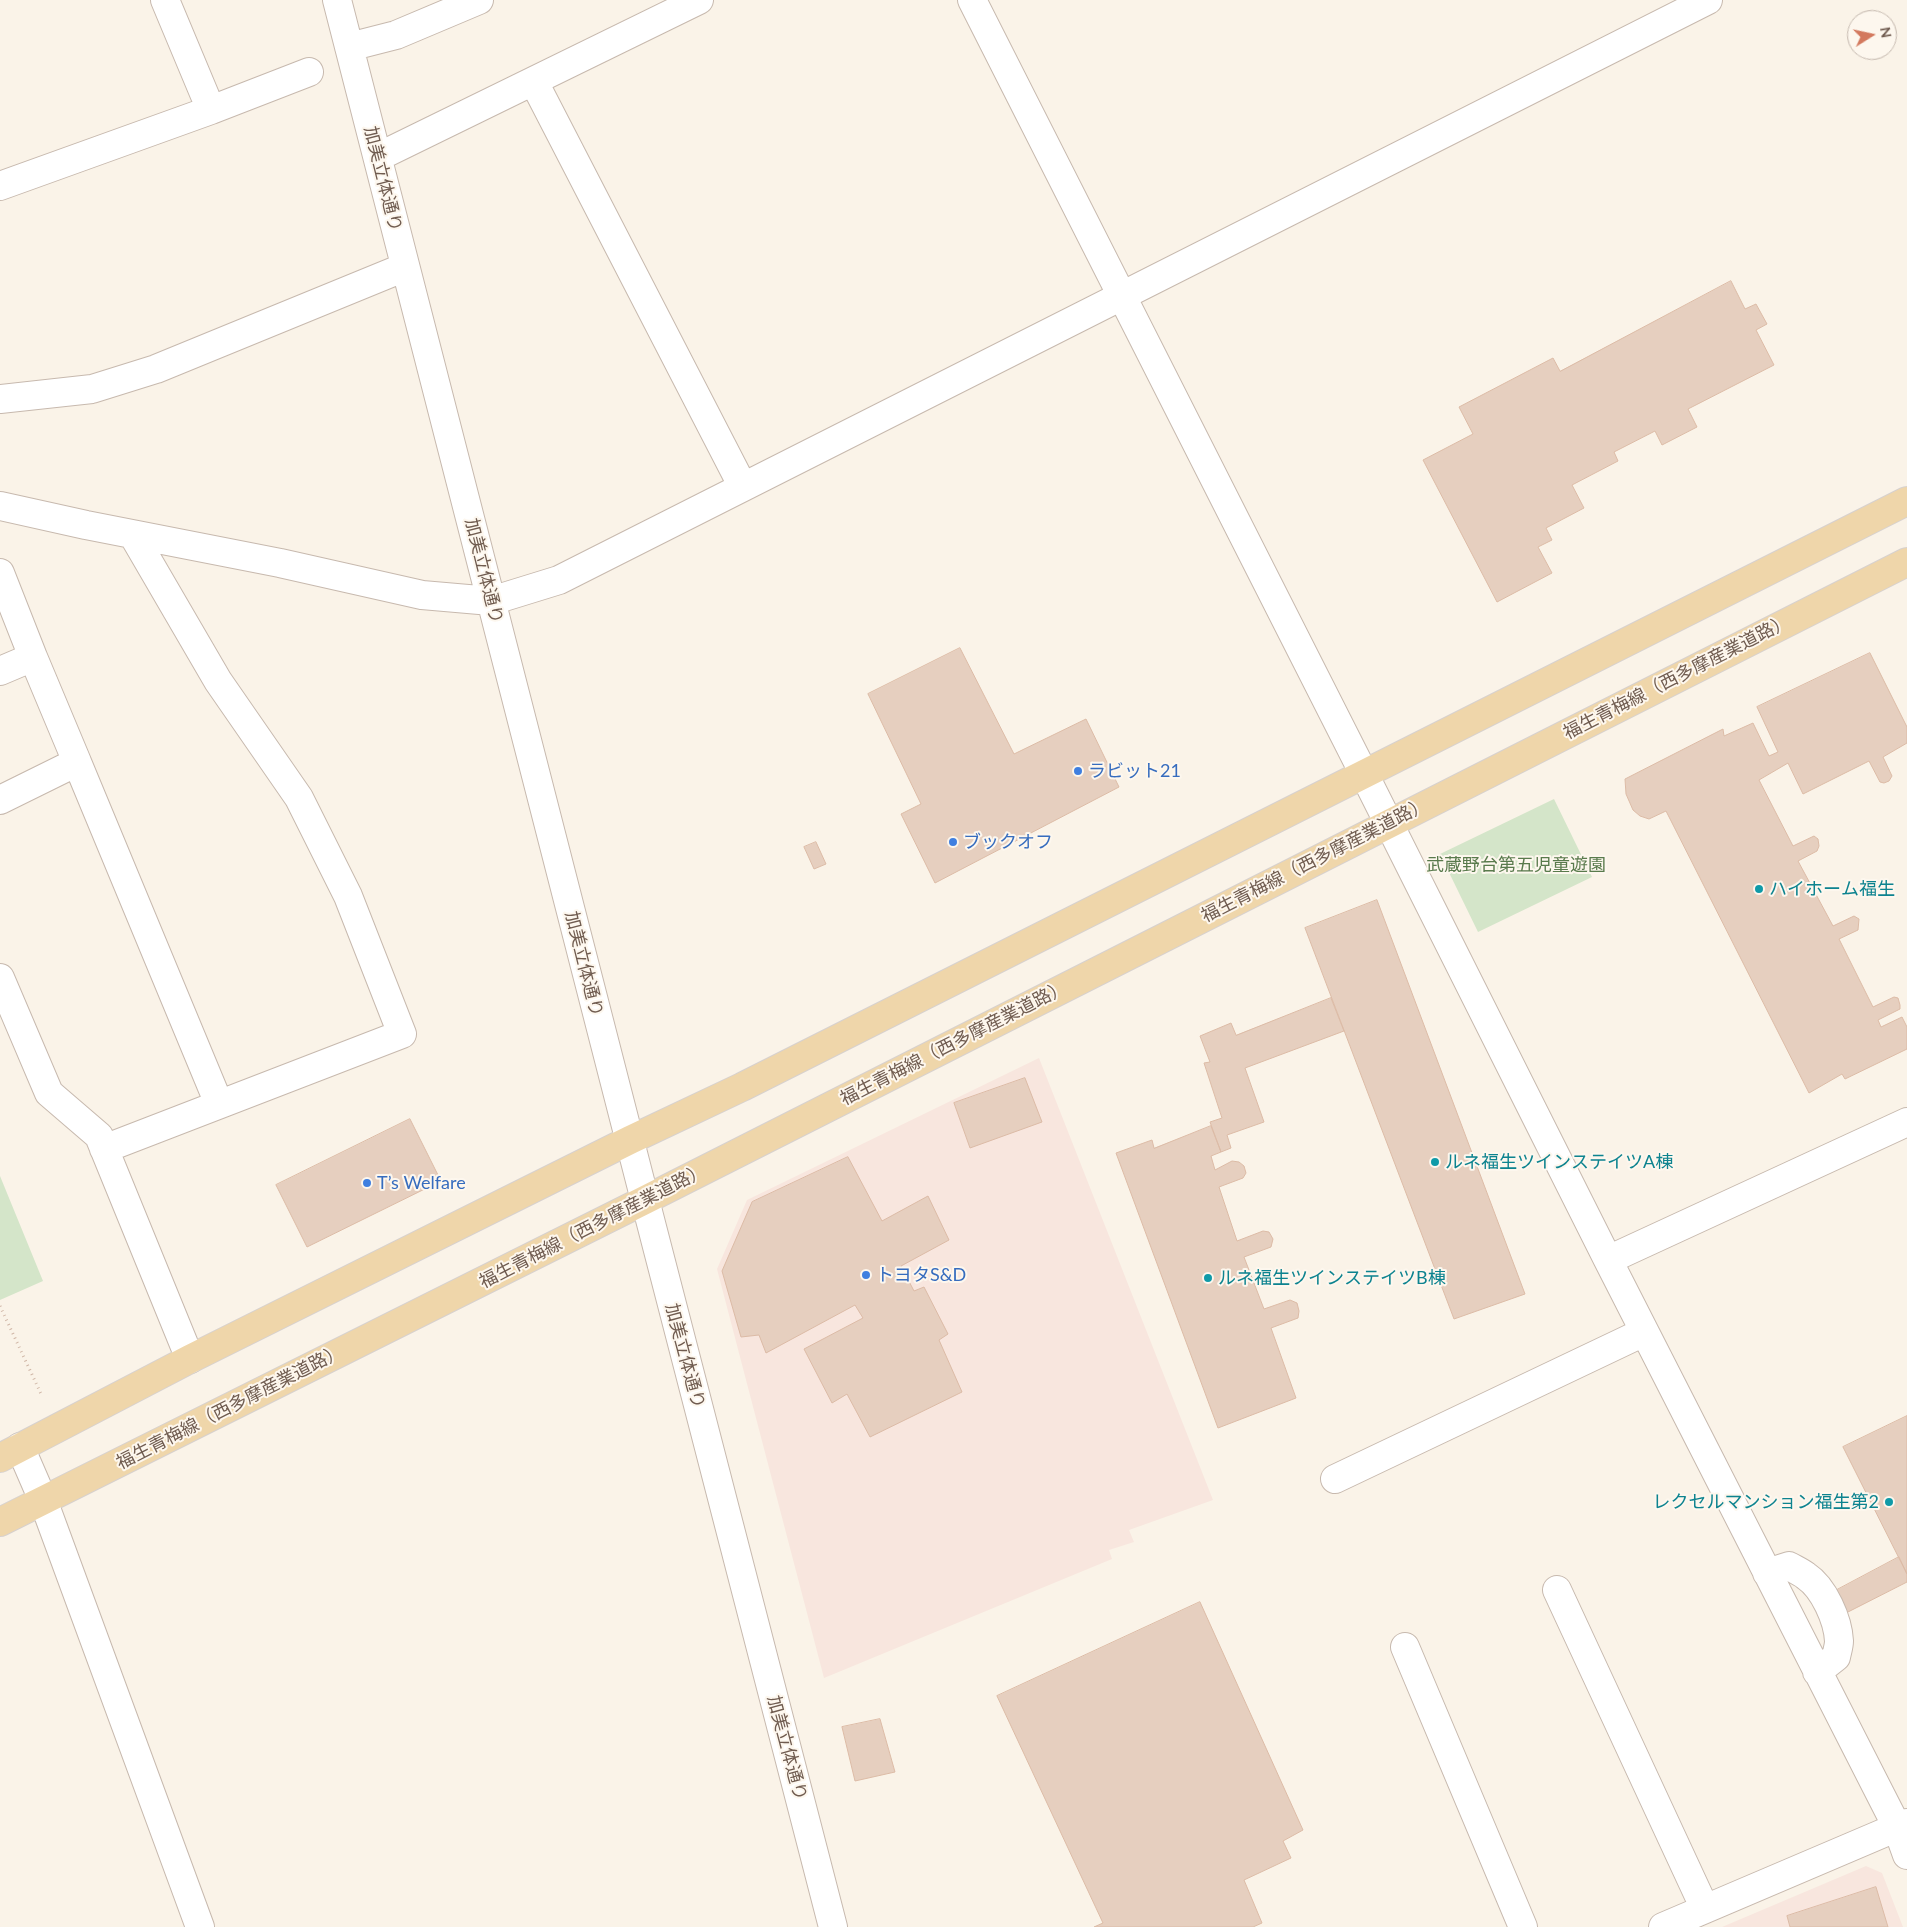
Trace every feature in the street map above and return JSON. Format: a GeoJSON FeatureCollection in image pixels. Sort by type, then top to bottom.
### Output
{"type":"FeatureCollection","features":[{"type":"Feature","properties":{"kind":"main road"},"geometry":{"type":"LineString","coordinates":[[10,1453],[190,1359],[630,1140],[742,1087],[1907,501]]}},
{"type":"Feature","properties":{"kind":"main road","name":"福生青梅線（西多摩産業道路）"},"geometry":{"type":"LineString","coordinates":[[0,1522],[644,1200],[1907,562]]}},
{"type":"Feature","properties":{"kind":"street"},"geometry":{"type":"LineString","coordinates":[[165,0],[211,110]]}},
{"type":"Feature","properties":{"kind":"street","name":"加美立体通り"},"geometry":{"type":"LineString","coordinates":[[337,0],[644,1200],[833,1927]]}},
{"type":"Feature","properties":{"kind":"street"},"geometry":{"type":"LineString","coordinates":[[349,47],[396,35],[479,0]]}},
{"type":"Feature","properties":{"kind":"street"},"geometry":{"type":"LineString","coordinates":[[378,157],[699,0]]}},
{"type":"Feature","properties":{"kind":"street"},"geometry":{"type":"LineString","coordinates":[[972,0],[1817,1672],[1902,1825],[1907,1855]]}},
{"type":"Feature","properties":{"kind":"street"},"geometry":{"type":"LineString","coordinates":[[0,506],[133,535],[280,563],[422,595],[491,601],[559,580],[1708,0]]}},
{"type":"Feature","properties":{"kind":"street"},"geometry":{"type":"LineString","coordinates":[[0,186],[211,110],[309,72]]}},
{"type":"Feature","properties":{"kind":"street"},"geometry":{"type":"LineString","coordinates":[[534,82],[743,487]]}},
{"type":"Feature","properties":{"kind":"street"},"geometry":{"type":"LineString","coordinates":[[0,399],[92,389],[156,369],[405,267]]}},
{"type":"Feature","properties":{"kind":"street"},"geometry":{"type":"LineString","coordinates":[[104,1149],[402,1034],[348,896],[299,798],[218,681],[133,535]]}},
{"type":"Feature","properties":{"kind":"street"},"geometry":{"type":"LineString","coordinates":[[0,573],[33,657],[219,1104]]}},
{"type":"Feature","properties":{"kind":"street"},"geometry":{"type":"LineString","coordinates":[[0,671],[33,657]]}},
{"type":"Feature","properties":{"kind":"street"},"geometry":{"type":"LineString","coordinates":[[0,800],[77,762]]}},
{"type":"Feature","properties":{"kind":"street"},"geometry":{"type":"LineString","coordinates":[[0,978],[49,1093],[99,1136],[190,1359]]}},
{"type":"Feature","properties":{"kind":"street"},"geometry":{"type":"LineString","coordinates":[[1608,1260],[1907,1122]]}},
{"type":"Feature","properties":{"kind":"street"},"geometry":{"type":"LineString","coordinates":[[1335,1479],[1644,1332]]}},
{"type":"Feature","properties":{"kind":"street"},"geometry":{"type":"LineString","coordinates":[[10,1453],[43,1500],[200,1927]]}},
{"type":"Feature","properties":{"kind":"street"},"geometry":{"type":"LineString","coordinates":[[1767,1573],[1789,1566],[1807,1576],[1819,1588],[1836,1624],[1839,1642],[1836,1657],[1817,1672]]}},
{"type":"Feature","properties":{"kind":"street"},"geometry":{"type":"LineString","coordinates":[[1557,1590],[1705,1909]]}},
{"type":"Feature","properties":{"kind":"street"},"geometry":{"type":"LineString","coordinates":[[1405,1647],[1523,1927]]}},
{"type":"Feature","properties":{"kind":"street"},"geometry":{"type":"LineString","coordinates":[[1662,1927],[1902,1825]]}},
{"type":"Feature","properties":{"kind":"path"},"geometry":{"type":"LineString","coordinates":[[0,1306],[57,1429]]}},
{"type":"Feature","properties":{"kind":"shaded area"},"geometry":{"type":"Polygon","coordinates":[[[1039,1058],[1213,1500],[1129,1530],[1134,1542],[1109,1550],[1112,1559],[824,1678],[717,1269],[747,1200],[1039,1058]]]}},
{"type":"Feature","properties":{"kind":"shaded area"},"geometry":{"type":"Polygon","coordinates":[[[1866,1866],[1882,1873],[1903,1927],[1722,1927],[1866,1866]]]}},
{"type":"Feature","properties":{"kind":"green space","name":"武蔵野台第五児童遊園"},"geometry":{"type":"Polygon","coordinates":[[[1554,799],[1592,877],[1478,932],[1440,854],[1554,799]]]}},
{"type":"Feature","properties":{"kind":"green space"},"geometry":{"type":"Polygon","coordinates":[[[0,1176],[43,1281],[0,1300],[0,1176]]]}},
{"type":"Feature","properties":{"kind":"building"},"geometry":{"type":"Polygon","coordinates":[[[1731,281],[1745,309],[1756,304],[1767,324],[1756,330],[1774,365],[1688,409],[1697,427],[1662,445],[1655,431],[1614,452],[1618,461],[1572,485],[1584,508],[1546,528],[1552,540],[1538,547],[1552,573],[1497,602],[1423,460],[1473,434],[1459,407],[1553,358],[1560,371],[1731,281]]]}},
{"type":"Feature","properties":{"kind":"building"},"geometry":{"type":"Polygon","coordinates":[[[960,648],[1014,754],[1086,719],[1119,787],[935,883],[901,814],[921,804],[868,694],[960,648]]]}},
{"type":"Feature","properties":{"kind":"building","name":"ハイホーム福生"},"geometry":{"type":"Polygon","coordinates":[[[1870,653],[1907,727],[1907,743],[1883,757],[1892,776],[1889,781],[1880,782],[1869,761],[1803,794],[1788,763],[1759,780],[1793,846],[1814,836],[1818,839],[1819,846],[1817,851],[1798,861],[1833,926],[1854,916],[1859,919],[1858,930],[1839,939],[1873,1007],[1894,997],[1898,998],[1900,1009],[1878,1020],[1881,1027],[1902,1017],[1907,1027],[1907,1049],[1845,1079],[1842,1074],[1809,1093],[1666,811],[1649,819],[1640,816],[1633,810],[1626,794],[1625,779],[1723,729],[1724,736],[1753,723],[1769,756],[1778,752],[1757,707],[1870,653]]]}},
{"type":"Feature","properties":{"kind":"building"},"geometry":{"type":"Polygon","coordinates":[[[816,842],[826,864],[814,869],[804,847],[816,842]]]}},
{"type":"Feature","properties":{"kind":"building","name":"ルネ福生ツインステイツA棟"},"geometry":{"type":"Polygon","coordinates":[[[1377,900],[1525,1294],[1454,1319],[1305,928],[1377,900]]]}},
{"type":"Feature","properties":{"kind":"building"},"geometry":{"type":"Polygon","coordinates":[[[1331,998],[1344,1031],[1245,1068],[1264,1122],[1227,1135],[1231,1148],[1221,1152],[1210,1122],[1222,1118],[1204,1063],[1210,1062],[1200,1036],[1231,1023],[1236,1035],[1331,998]]]}},
{"type":"Feature","properties":{"kind":"building"},"geometry":{"type":"Polygon","coordinates":[[[1025,1078],[1042,1122],[970,1148],[954,1103],[1025,1078]]]}},
{"type":"Feature","properties":{"kind":"building"},"geometry":{"type":"Polygon","coordinates":[[[410,1119],[441,1181],[307,1247],[276,1185],[410,1119]]]}},
{"type":"Feature","properties":{"kind":"building","name":"ルネ福生ツインステイツB棟"},"geometry":{"type":"Polygon","coordinates":[[[1211,1126],[1221,1152],[1211,1156],[1215,1170],[1232,1161],[1239,1162],[1244,1166],[1246,1173],[1243,1178],[1219,1187],[1237,1241],[1263,1231],[1269,1232],[1273,1239],[1271,1247],[1244,1257],[1264,1309],[1290,1300],[1297,1303],[1299,1311],[1298,1318],[1271,1328],[1296,1398],[1218,1428],[1116,1153],[1152,1140],[1154,1148],[1211,1126]]]}},
{"type":"Feature","properties":{"kind":"building"},"geometry":{"type":"Polygon","coordinates":[[[848,1157],[882,1221],[928,1196],[949,1240],[901,1266],[914,1291],[924,1287],[948,1334],[939,1340],[962,1392],[870,1437],[847,1394],[832,1403],[804,1349],[863,1318],[855,1305],[766,1353],[759,1335],[741,1337],[722,1271],[752,1202],[848,1157]]]}},
{"type":"Feature","properties":{"kind":"building","name":"レクセルマンション福生第2"},"geometry":{"type":"Polygon","coordinates":[[[1907,1416],[1907,1574],[1843,1447],[1907,1416]]]}},
{"type":"Feature","properties":{"kind":"building"},"geometry":{"type":"Polygon","coordinates":[[[1899,1557],[1907,1574],[1907,1582],[1846,1613],[1835,1591],[1899,1557]]]}},
{"type":"Feature","properties":{"kind":"building"},"geometry":{"type":"Polygon","coordinates":[[[1200,1602],[1303,1830],[1283,1841],[1291,1858],[1244,1880],[1262,1923],[1253,1927],[1094,1927],[1103,1923],[997,1696],[1200,1602]]]}},
{"type":"Feature","properties":{"kind":"building"},"geometry":{"type":"Polygon","coordinates":[[[880,1719],[895,1772],[855,1781],[842,1727],[880,1719]]]}},
{"type":"Feature","properties":{"kind":"building"},"geometry":{"type":"Polygon","coordinates":[[[1876,1887],[1888,1927],[1790,1927],[1787,1916],[1876,1887]]]}},
{"type":"Feature","properties":{"kind":"place","name":"ラビット21"},"geometry":{"type":"Point","coordinates":[1078,771]}},
{"type":"Feature","properties":{"kind":"place","name":"ブックオフ"},"geometry":{"type":"Point","coordinates":[953,842]}},
{"type":"Feature","properties":{"kind":"place","name":"ハイホーム福生"},"geometry":{"type":"Point","coordinates":[1759,889]}},
{"type":"Feature","properties":{"kind":"place","name":"ルネ福生ツインステイツA棟"},"geometry":{"type":"Point","coordinates":[1435,1162]}},
{"type":"Feature","properties":{"kind":"place","name":"T’s Welfare"},"geometry":{"type":"Point","coordinates":[367,1183]}},
{"type":"Feature","properties":{"kind":"place","name":"トヨタS&D"},"geometry":{"type":"Point","coordinates":[866,1275]}},
{"type":"Feature","properties":{"kind":"place","name":"ルネ福生ツインステイツB棟"},"geometry":{"type":"Point","coordinates":[1208,1278]}},
{"type":"Feature","properties":{"kind":"place","name":"レクセルマンション福生第2"},"geometry":{"type":"Point","coordinates":[1889,1502]}}]}
